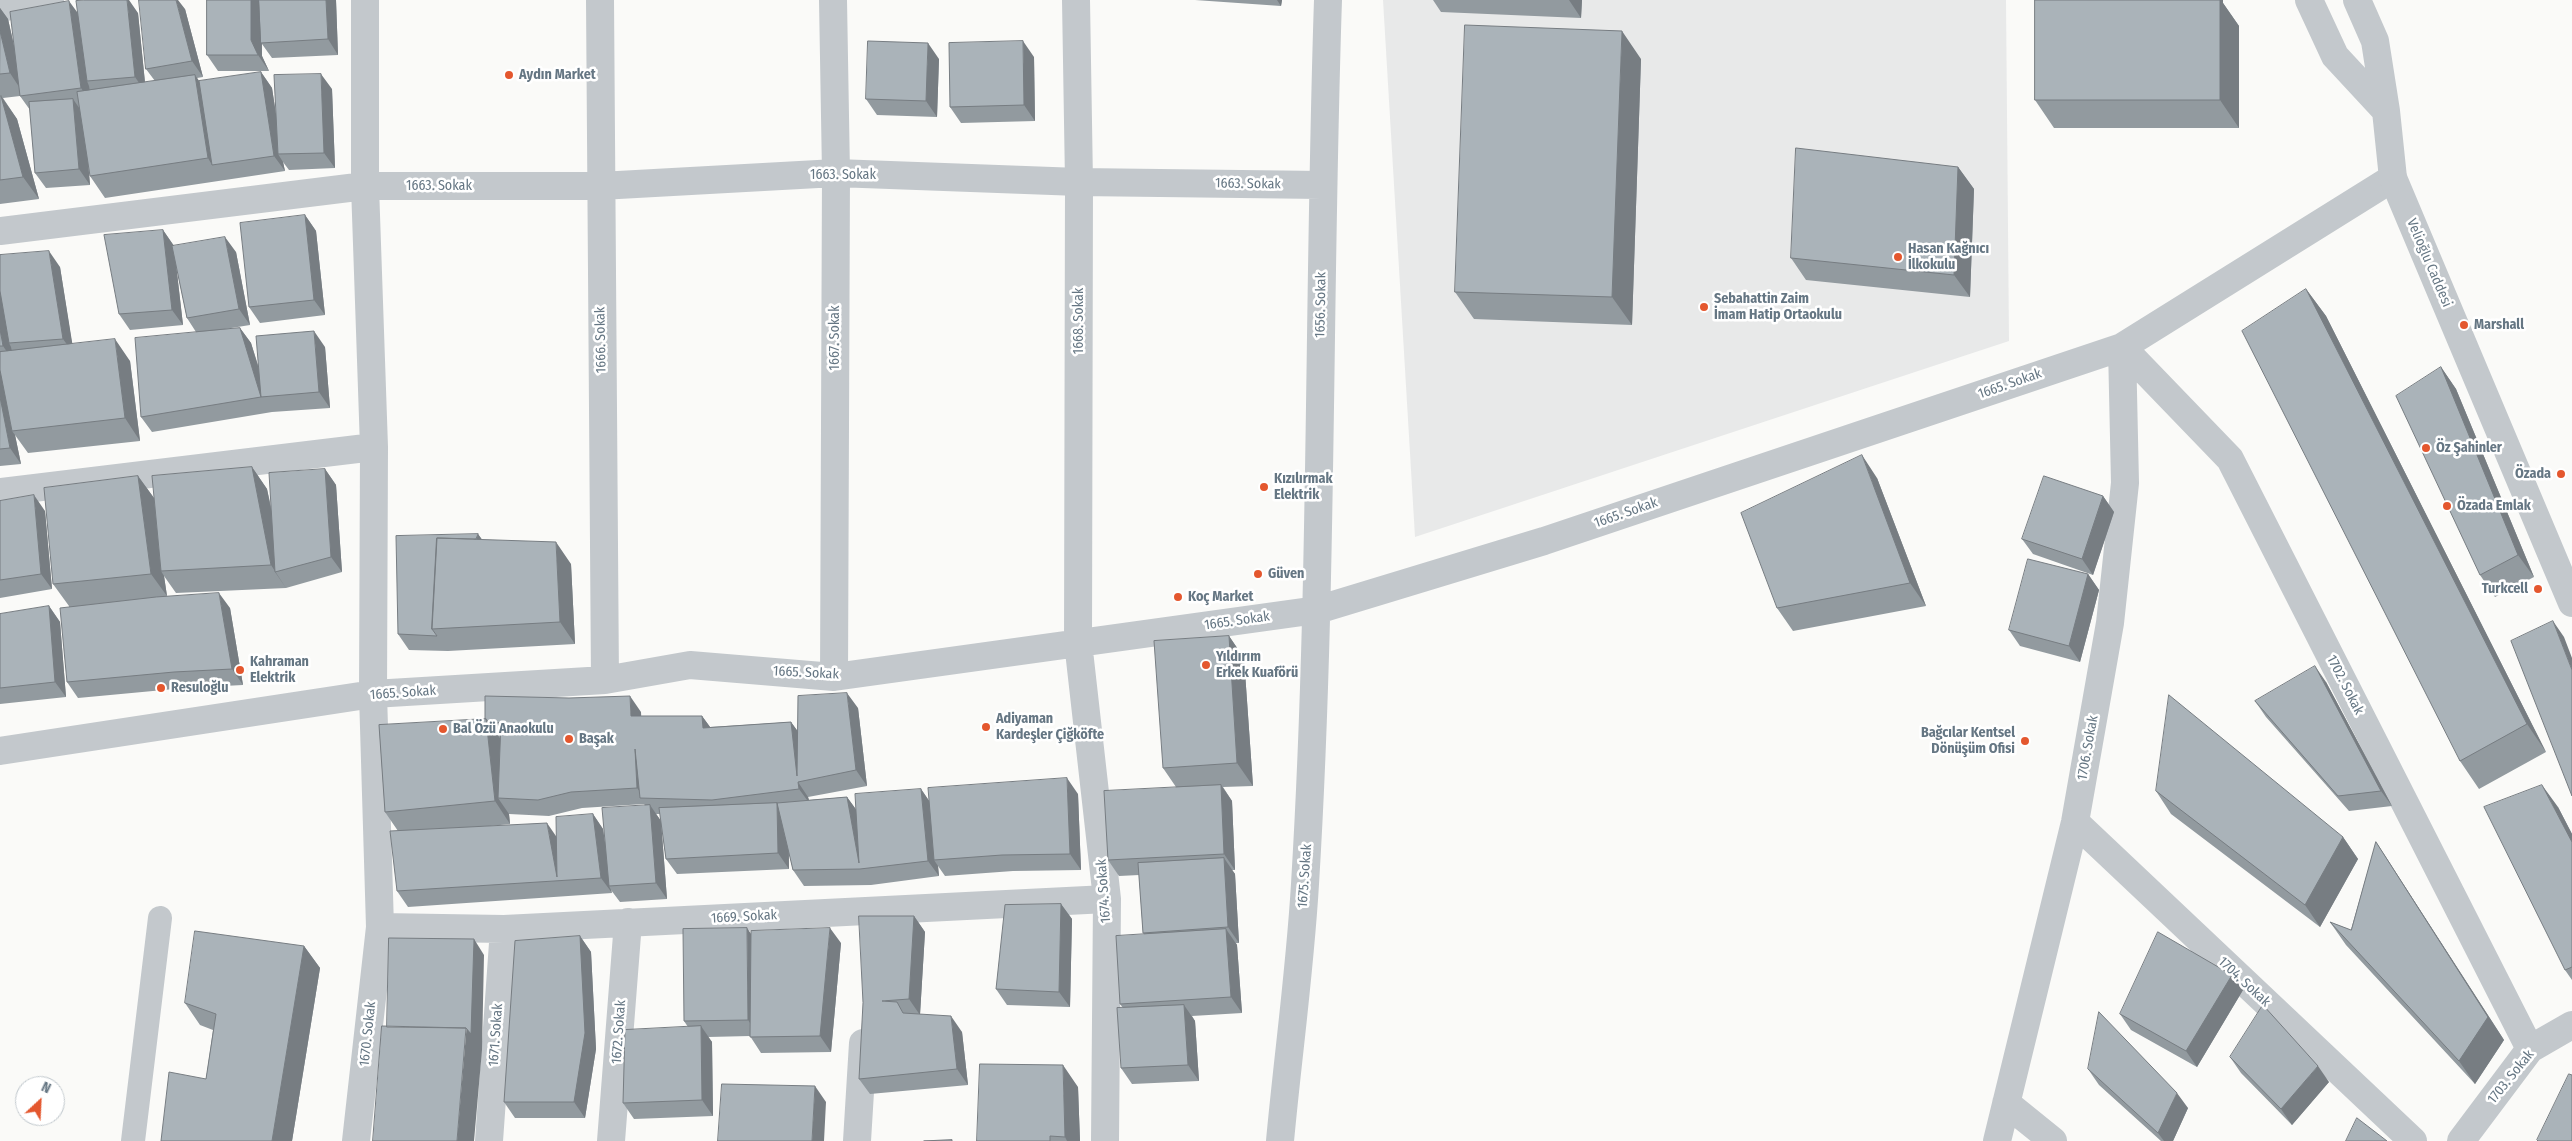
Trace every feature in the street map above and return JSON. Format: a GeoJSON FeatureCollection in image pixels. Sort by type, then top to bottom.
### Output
{"type":"FeatureCollection","features":[{"type":"Feature","properties":{"kind":"street"},"geometry":{"type":"LineString","coordinates":[[0,8],[50,0]]}},
{"type":"Feature","properties":{"kind":"street","name":"1670. Sokak"},"geometry":{"type":"LineString","coordinates":[[356,1141],[380,927],[373,694],[374,446],[365,186],[365,0]]}},
{"type":"Feature","properties":{"kind":"street","name":"1666. Sokak"},"geometry":{"type":"LineString","coordinates":[[600,0],[605,680]]}},
{"type":"Feature","properties":{"kind":"street","name":"1667. Sokak"},"geometry":{"type":"LineString","coordinates":[[833,0],[836,173],[834,677]]}},
{"type":"Feature","properties":{"kind":"street","name":"1668. Sokak"},"geometry":{"type":"LineString","coordinates":[[1076,0],[1079,182],[1078,642]]}},
{"type":"Feature","properties":{"kind":"street","name":"1656. Sokak"},"geometry":{"type":"LineString","coordinates":[[1317,610],[1322,185],[1328,0]]}},
{"type":"Feature","properties":{"kind":"street"},"geometry":{"type":"LineString","coordinates":[[2309,0],[2335,56],[2386,111]]}},
{"type":"Feature","properties":{"kind":"street","name":"Velioğlu Caddesi"},"geometry":{"type":"LineString","coordinates":[[2357,0],[2375,41],[2386,111],[2393,178],[2572,604]]}},
{"type":"Feature","properties":{"kind":"street","name":"1663. Sokak"},"geometry":{"type":"LineString","coordinates":[[0,231],[365,186],[600,186],[836,173],[1079,182],[1322,185]]}},
{"type":"Feature","properties":{"kind":"street","name":"1665. Sokak"},"geometry":{"type":"LineString","coordinates":[[0,751],[373,694],[605,680],[690,665],[834,677],[1317,610],[1544,541],[2122,346],[2393,178]]}},
{"type":"Feature","properties":{"kind":"street","name":"1706. Sokak"},"geometry":{"type":"LineString","coordinates":[[1996,1141],[2075,822],[2110,623],[2125,483],[2122,346]]}},
{"type":"Feature","properties":{"kind":"street","name":"1702. Sokak"},"geometry":{"type":"LineString","coordinates":[[2122,346],[2230,459],[2530,1049]]}},
{"type":"Feature","properties":{"kind":"street"},"geometry":{"type":"LineString","coordinates":[[0,492],[374,446]]}},
{"type":"Feature","properties":{"kind":"street","name":"1675. Sokak"},"geometry":{"type":"LineString","coordinates":[[1280,1141],[1305,886],[1317,610]]}},
{"type":"Feature","properties":{"kind":"street","name":"1674. Sokak"},"geometry":{"type":"LineString","coordinates":[[1078,642],[1107,899],[1105,1141]]}},
{"type":"Feature","properties":{"kind":"street","name":"1704. Sokak"},"geometry":{"type":"LineString","coordinates":[[2075,822],[2413,1141]]}},
{"type":"Feature","properties":{"kind":"street","name":"1669. Sokak"},"geometry":{"type":"LineString","coordinates":[[380,927],[504,928],[628,922],[870,921],[1107,899]]}},
{"type":"Feature","properties":{"kind":"street","name":"1672. Sokak"},"geometry":{"type":"LineString","coordinates":[[611,1141],[628,922]]}},
{"type":"Feature","properties":{"kind":"street","name":"1671. Sokak"},"geometry":{"type":"LineString","coordinates":[[489,1141],[504,928]]}},
{"type":"Feature","properties":{"kind":"street"},"geometry":{"type":"LineString","coordinates":[[857,1141],[864,1021]]}},
{"type":"Feature","properties":{"kind":"street","name":"1703. Sokak"},"geometry":{"type":"LineString","coordinates":[[2461,1141],[2530,1049],[2572,1025]]}},
{"type":"Feature","properties":{"kind":"street"},"geometry":{"type":"LineString","coordinates":[[2006,1103],[2053,1141]]}},
{"type":"Feature","properties":{"kind":"lane"},"geometry":{"type":"LineString","coordinates":[[133,1141],[160,918]]}},
{"type":"Feature","properties":{"kind":"shaded area"},"geometry":{"type":"Polygon","coordinates":[[[1383,0],[2006,0],[2009,341],[1415,537],[1383,0]]]}},
{"type":"Feature","properties":{"kind":"building"},"geometry":{"type":"Polygon","coordinates":[[[127,0],[135,77],[87,81],[76,1],[127,0]]]}},
{"type":"Feature","properties":{"kind":"building"},"geometry":{"type":"Polygon","coordinates":[[[139,0],[176,0],[192,61],[146,69],[139,0]]]}},
{"type":"Feature","properties":{"kind":"building"},"geometry":{"type":"Polygon","coordinates":[[[207,0],[251,0],[251,40],[258,55],[207,55],[207,0]]]}},
{"type":"Feature","properties":{"kind":"building"},"geometry":{"type":"Polygon","coordinates":[[[259,0],[326,0],[328,39],[261,43],[259,0]]]}},
{"type":"Feature","properties":{"kind":"building"},"geometry":{"type":"Polygon","coordinates":[[[2035,0],[2220,0],[2220,100],[2035,100],[2035,0]]]}},
{"type":"Feature","properties":{"kind":"building"},"geometry":{"type":"Polygon","coordinates":[[[69,1],[81,88],[20,96],[10,12],[69,1]]]}},
{"type":"Feature","properties":{"kind":"building"},"geometry":{"type":"Polygon","coordinates":[[[1465,25],[1622,31],[1612,297],[1455,292],[1465,25]]]}},
{"type":"Feature","properties":{"kind":"building"},"geometry":{"type":"Polygon","coordinates":[[[0,31],[10,73],[0,74],[0,31]]]}},
{"type":"Feature","properties":{"kind":"building"},"geometry":{"type":"Polygon","coordinates":[[[868,41],[928,43],[926,101],[866,99],[868,41]]]}},
{"type":"Feature","properties":{"kind":"building"},"geometry":{"type":"Polygon","coordinates":[[[1023,41],[1024,105],[950,107],[949,43],[1023,41]]]}},
{"type":"Feature","properties":{"kind":"building"},"geometry":{"type":"Polygon","coordinates":[[[261,72],[274,156],[212,165],[199,81],[261,72]]]}},
{"type":"Feature","properties":{"kind":"building"},"geometry":{"type":"Polygon","coordinates":[[[321,74],[324,153],[278,154],[274,75],[321,74]]]}},
{"type":"Feature","properties":{"kind":"building"},"geometry":{"type":"Polygon","coordinates":[[[195,75],[208,158],[90,176],[77,92],[195,75]]]}},
{"type":"Feature","properties":{"kind":"building"},"geometry":{"type":"Polygon","coordinates":[[[0,97],[23,177],[0,180],[0,97]]]}},
{"type":"Feature","properties":{"kind":"building"},"geometry":{"type":"Polygon","coordinates":[[[73,99],[79,169],[35,173],[29,102],[73,99]]]}},
{"type":"Feature","properties":{"kind":"building"},"geometry":{"type":"Polygon","coordinates":[[[1796,148],[1958,167],[1954,275],[1791,258],[1796,148]]]}},
{"type":"Feature","properties":{"kind":"building"},"geometry":{"type":"Polygon","coordinates":[[[305,215],[314,300],[249,307],[240,223],[305,215]]]}},
{"type":"Feature","properties":{"kind":"building"},"geometry":{"type":"Polygon","coordinates":[[[163,230],[172,310],[119,314],[104,235],[163,230]]]}},
{"type":"Feature","properties":{"kind":"building"},"geometry":{"type":"Polygon","coordinates":[[[225,237],[239,309],[187,318],[172,246],[225,237]]]}},
{"type":"Feature","properties":{"kind":"building"},"geometry":{"type":"Polygon","coordinates":[[[49,251],[63,339],[9,343],[0,291],[0,255],[49,251]]]}},
{"type":"Feature","properties":{"kind":"building"},"geometry":{"type":"Polygon","coordinates":[[[2306,289],[2527,724],[2460,761],[2242,331],[2306,289]]]}},
{"type":"Feature","properties":{"kind":"building"},"geometry":{"type":"Polygon","coordinates":[[[240,328],[261,397],[141,417],[135,338],[240,328]]]}},
{"type":"Feature","properties":{"kind":"building"},"geometry":{"type":"Polygon","coordinates":[[[0,329],[3,346],[0,346],[0,329]]]}},
{"type":"Feature","properties":{"kind":"building"},"geometry":{"type":"Polygon","coordinates":[[[314,331],[319,392],[261,397],[256,336],[314,331]]]}},
{"type":"Feature","properties":{"kind":"building"},"geometry":{"type":"Polygon","coordinates":[[[115,339],[125,418],[12,431],[0,370],[0,352],[115,339]]]}},
{"type":"Feature","properties":{"kind":"building"},"geometry":{"type":"Polygon","coordinates":[[[2441,367],[2518,555],[2480,575],[2396,396],[2441,367]]]}},
{"type":"Feature","properties":{"kind":"building"},"geometry":{"type":"Polygon","coordinates":[[[0,397],[10,448],[0,449],[0,397]]]}},
{"type":"Feature","properties":{"kind":"building"},"geometry":{"type":"Polygon","coordinates":[[[1862,455],[1910,583],[1777,608],[1741,513],[1862,455]]]}},
{"type":"Feature","properties":{"kind":"building"},"geometry":{"type":"Polygon","coordinates":[[[252,467],[271,565],[161,571],[152,476],[252,467]]]}},
{"type":"Feature","properties":{"kind":"building"},"geometry":{"type":"Polygon","coordinates":[[[325,469],[331,557],[275,572],[269,473],[325,469]]]}},
{"type":"Feature","properties":{"kind":"building"},"geometry":{"type":"Polygon","coordinates":[[[138,476],[151,574],[53,584],[44,488],[138,476]]]}},
{"type":"Feature","properties":{"kind":"building"},"geometry":{"type":"Polygon","coordinates":[[[2044,476],[2103,496],[2082,559],[2022,539],[2044,476]]]}},
{"type":"Feature","properties":{"kind":"building"},"geometry":{"type":"Polygon","coordinates":[[[34,495],[41,574],[0,580],[0,501],[34,495]]]}},
{"type":"Feature","properties":{"kind":"building"},"geometry":{"type":"Polygon","coordinates":[[[478,534],[476,539],[437,538],[432,629],[437,636],[398,634],[396,536],[478,534]]]}},
{"type":"Feature","properties":{"kind":"building"},"geometry":{"type":"Polygon","coordinates":[[[437,538],[556,542],[560,622],[432,629],[437,538]]]}},
{"type":"Feature","properties":{"kind":"building"},"geometry":{"type":"Polygon","coordinates":[[[2028,559],[2088,574],[2069,646],[2009,630],[2028,559]]]}},
{"type":"Feature","properties":{"kind":"building"},"geometry":{"type":"Polygon","coordinates":[[[219,593],[232,669],[174,672],[67,682],[60,608],[156,597],[219,593]]]}},
{"type":"Feature","properties":{"kind":"building"},"geometry":{"type":"Polygon","coordinates":[[[49,606],[55,682],[0,688],[0,614],[49,606]]]}},
{"type":"Feature","properties":{"kind":"building"},"geometry":{"type":"Polygon","coordinates":[[[2553,621],[2572,670],[2572,796],[2511,641],[2553,621]]]}},
{"type":"Feature","properties":{"kind":"building"},"geometry":{"type":"Polygon","coordinates":[[[1229,636],[1237,763],[1163,768],[1154,641],[1229,636]]]}},
{"type":"Feature","properties":{"kind":"building"},"geometry":{"type":"Polygon","coordinates":[[[2315,666],[2381,791],[2338,796],[2255,701],[2315,666]]]}},
{"type":"Feature","properties":{"kind":"building"},"geometry":{"type":"Polygon","coordinates":[[[847,693],[856,770],[798,782],[799,789],[712,800],[640,798],[635,749],[637,788],[571,792],[538,800],[498,798],[501,722],[490,724],[485,719],[485,696],[569,698],[630,696],[631,716],[702,716],[703,728],[791,722],[797,776],[798,696],[847,693]]]}},
{"type":"Feature","properties":{"kind":"building"},"geometry":{"type":"Polygon","coordinates":[[[2169,695],[2343,837],[2305,905],[2156,791],[2169,695]]]}},
{"type":"Feature","properties":{"kind":"building"},"geometry":{"type":"Polygon","coordinates":[[[486,719],[495,801],[385,812],[379,725],[486,719]]]}},
{"type":"Feature","properties":{"kind":"building"},"geometry":{"type":"Polygon","coordinates":[[[1067,778],[1070,854],[1002,855],[934,860],[928,788],[1067,778]]]}},
{"type":"Feature","properties":{"kind":"building"},"geometry":{"type":"Polygon","coordinates":[[[1221,785],[1224,854],[1108,860],[1104,791],[1221,785]]]}},
{"type":"Feature","properties":{"kind":"building"},"geometry":{"type":"Polygon","coordinates":[[[2542,785],[2572,842],[2572,967],[2565,970],[2484,807],[2542,785]]]}},
{"type":"Feature","properties":{"kind":"building"},"geometry":{"type":"Polygon","coordinates":[[[921,789],[928,861],[860,869],[793,870],[777,803],[847,797],[859,863],[855,794],[921,789]]]}},
{"type":"Feature","properties":{"kind":"building"},"geometry":{"type":"Polygon","coordinates":[[[777,803],[778,853],[666,859],[659,808],[777,803]]]}},
{"type":"Feature","properties":{"kind":"building"},"geometry":{"type":"Polygon","coordinates":[[[650,805],[656,883],[609,886],[602,808],[650,805]]]}},
{"type":"Feature","properties":{"kind":"building"},"geometry":{"type":"Polygon","coordinates":[[[593,814],[601,878],[397,891],[390,831],[547,823],[557,877],[556,817],[593,814]]]}},
{"type":"Feature","properties":{"kind":"building"},"geometry":{"type":"Polygon","coordinates":[[[2376,842],[2488,1017],[2459,1061],[2330,922],[2351,930],[2376,842]]]}},
{"type":"Feature","properties":{"kind":"building"},"geometry":{"type":"Polygon","coordinates":[[[1224,858],[1228,927],[1143,933],[1138,863],[1224,858]]]}},
{"type":"Feature","properties":{"kind":"building"},"geometry":{"type":"Polygon","coordinates":[[[1061,904],[1059,992],[996,989],[1005,905],[1061,904]]]}},
{"type":"Feature","properties":{"kind":"building"},"geometry":{"type":"Polygon","coordinates":[[[859,916],[914,916],[909,999],[882,1001],[897,1002],[903,1013],[951,1016],[957,1069],[859,1079],[863,1003],[859,916]]]}},
{"type":"Feature","properties":{"kind":"building"},"geometry":{"type":"Polygon","coordinates":[[[747,928],[748,1020],[684,1021],[683,929],[747,928]]]}},
{"type":"Feature","properties":{"kind":"building"},"geometry":{"type":"Polygon","coordinates":[[[830,928],[820,1036],[750,1037],[751,931],[830,928]]]}},
{"type":"Feature","properties":{"kind":"building"},"geometry":{"type":"Polygon","coordinates":[[[1226,929],[1231,997],[1120,1004],[1116,936],[1226,929]]]}},
{"type":"Feature","properties":{"kind":"building"},"geometry":{"type":"Polygon","coordinates":[[[195,931],[304,946],[272,1141],[161,1141],[169,1072],[206,1079],[216,1014],[185,1003],[195,931]]]}},
{"type":"Feature","properties":{"kind":"building"},"geometry":{"type":"Polygon","coordinates":[[[2158,932],[2232,975],[2186,1051],[2120,1014],[2158,932]]]}},
{"type":"Feature","properties":{"kind":"building"},"geometry":{"type":"Polygon","coordinates":[[[580,936],[585,1033],[574,1102],[504,1102],[515,941],[580,936]]]}},
{"type":"Feature","properties":{"kind":"building"},"geometry":{"type":"Polygon","coordinates":[[[389,938],[474,939],[471,1034],[466,1028],[387,1027],[389,938]]]}},
{"type":"Feature","properties":{"kind":"building"},"geometry":{"type":"Polygon","coordinates":[[[1184,1005],[1188,1065],[1121,1068],[1117,1008],[1184,1005]]]}},
{"type":"Feature","properties":{"kind":"building"},"geometry":{"type":"Polygon","coordinates":[[[2263,1005],[2318,1066],[2281,1109],[2230,1057],[2263,1005]]]}},
{"type":"Feature","properties":{"kind":"building"},"geometry":{"type":"Polygon","coordinates":[[[2099,1012],[2177,1093],[2158,1133],[2088,1069],[2099,1012]]]}},
{"type":"Feature","properties":{"kind":"building"},"geometry":{"type":"Polygon","coordinates":[[[382,1026],[466,1028],[457,1141],[373,1141],[382,1026]]]}},
{"type":"Feature","properties":{"kind":"building"},"geometry":{"type":"Polygon","coordinates":[[[701,1026],[702,1100],[623,1103],[625,1030],[701,1026]]]}},
{"type":"Feature","properties":{"kind":"building"},"geometry":{"type":"Polygon","coordinates":[[[980,1064],[1063,1065],[1065,1137],[1050,1136],[1050,1141],[977,1141],[980,1064]]]}},
{"type":"Feature","properties":{"kind":"building"},"geometry":{"type":"Polygon","coordinates":[[[2569,1074],[2572,1075],[2572,1141],[2538,1141],[2537,1140],[2569,1074]]]}},
{"type":"Feature","properties":{"kind":"building"},"geometry":{"type":"Polygon","coordinates":[[[722,1084],[815,1086],[812,1141],[718,1141],[722,1084]]]}},
{"type":"Feature","properties":{"kind":"building"},"geometry":{"type":"Polygon","coordinates":[[[2357,1118],[2387,1141],[2346,1141],[2357,1118]]]}},
{"type":"Feature","properties":{"kind":"place","name":"Aydın Market"},"geometry":{"type":"Point","coordinates":[509,75]}},
{"type":"Feature","properties":{"kind":"place","name":"Hasan Kağnıcı İlkokulu"},"geometry":{"type":"Point","coordinates":[1898,257]}},
{"type":"Feature","properties":{"kind":"place","name":"Sebahattin Zaim İmam Hatip Ortaokulu"},"geometry":{"type":"Point","coordinates":[1704,307]}},
{"type":"Feature","properties":{"kind":"place","name":"Marshall"},"geometry":{"type":"Point","coordinates":[2464,325]}},
{"type":"Feature","properties":{"kind":"place","name":"Öz Şahinler"},"geometry":{"type":"Point","coordinates":[2426,448]}},
{"type":"Feature","properties":{"kind":"place","name":"Özada"},"geometry":{"type":"Point","coordinates":[2561,474]}},
{"type":"Feature","properties":{"kind":"place","name":"Kızılırmak Elektrik"},"geometry":{"type":"Point","coordinates":[1264,487]}},
{"type":"Feature","properties":{"kind":"place","name":"Özada Emlak"},"geometry":{"type":"Point","coordinates":[2447,506]}},
{"type":"Feature","properties":{"kind":"place","name":"Güven"},"geometry":{"type":"Point","coordinates":[1258,574]}},
{"type":"Feature","properties":{"kind":"place","name":"Turkcell"},"geometry":{"type":"Point","coordinates":[2538,589]}},
{"type":"Feature","properties":{"kind":"place","name":"Koç Market"},"geometry":{"type":"Point","coordinates":[1178,597]}},
{"type":"Feature","properties":{"kind":"place","name":"Yıldırım Erkek Kuaförü"},"geometry":{"type":"Point","coordinates":[1206,665]}},
{"type":"Feature","properties":{"kind":"place","name":"Kahraman Elektrik"},"geometry":{"type":"Point","coordinates":[240,670]}},
{"type":"Feature","properties":{"kind":"place","name":"Resuloğlu"},"geometry":{"type":"Point","coordinates":[161,688]}},
{"type":"Feature","properties":{"kind":"place","name":"Adiyaman Kardeşler Çiğköfte"},"geometry":{"type":"Point","coordinates":[986,727]}},
{"type":"Feature","properties":{"kind":"place","name":"Bal Özü Anaokulu"},"geometry":{"type":"Point","coordinates":[443,729]}},
{"type":"Feature","properties":{"kind":"place","name":"Başak"},"geometry":{"type":"Point","coordinates":[569,739]}},
{"type":"Feature","properties":{"kind":"place","name":"Bağcılar Kentsel Dönüşüm Ofisi"},"geometry":{"type":"Point","coordinates":[2025,741]}}]}
